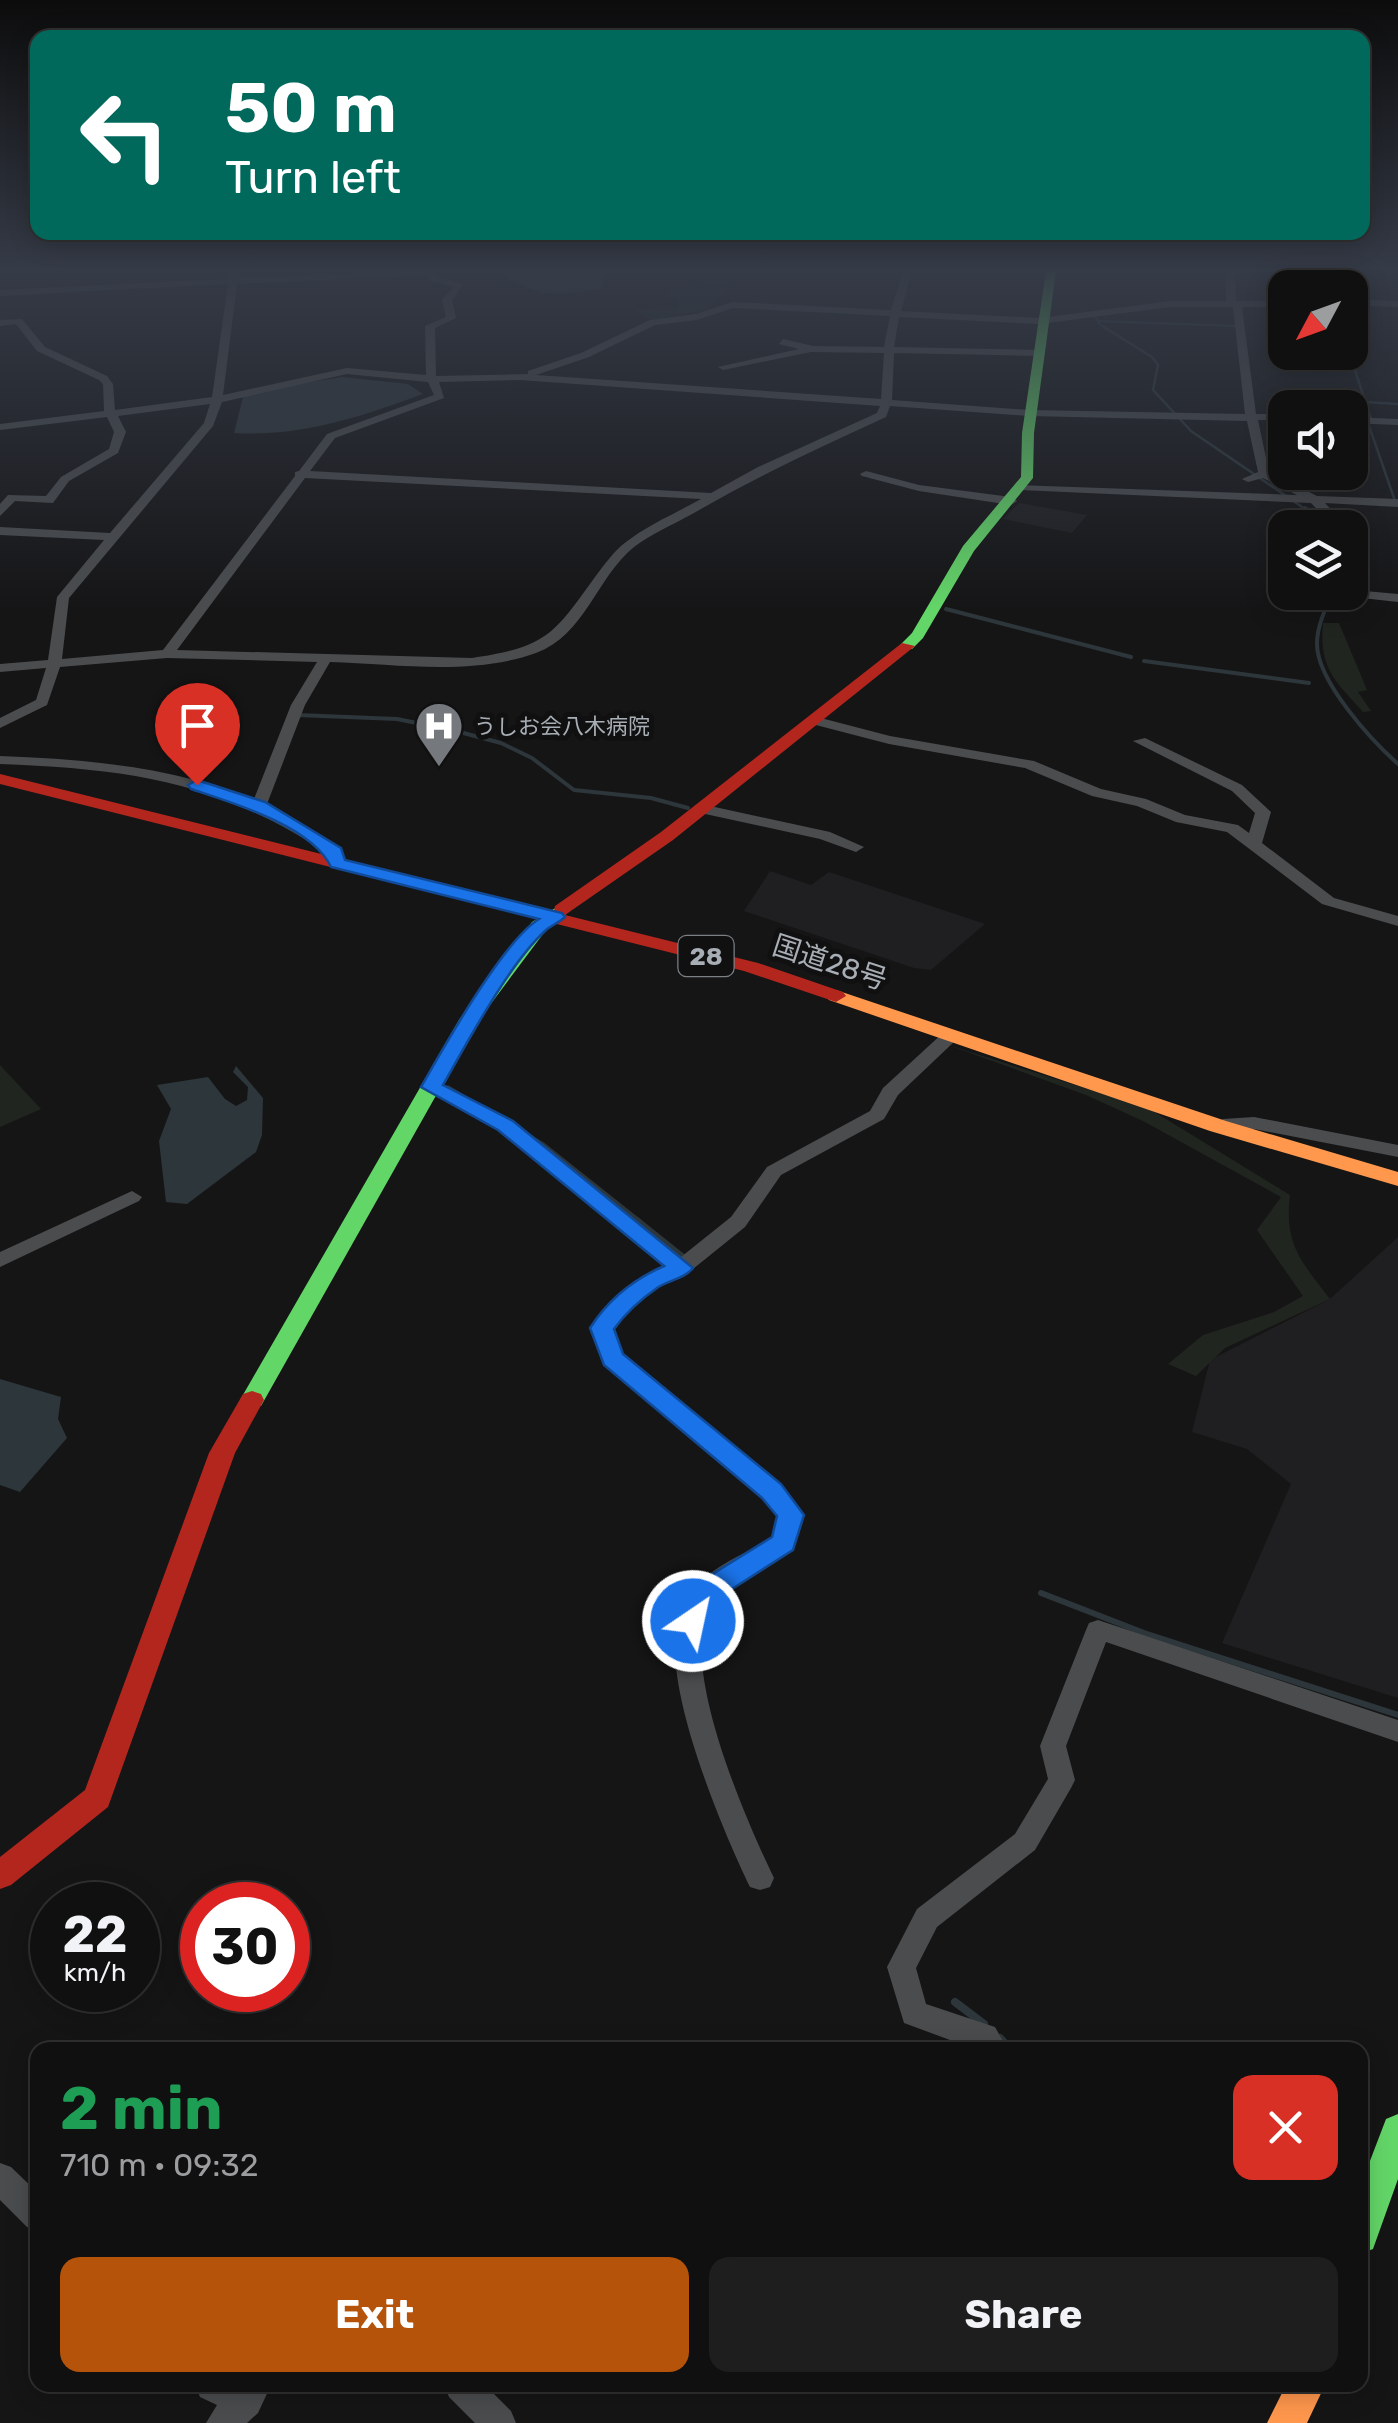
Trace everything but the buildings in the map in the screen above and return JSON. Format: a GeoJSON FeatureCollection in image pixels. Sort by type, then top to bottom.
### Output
{"type":"FeatureCollection","features":[{"type":"Feature","properties":{"kind":"main road"},"geometry":{"type":"LineString","coordinates":[[0,1875],[97,1798],[222,1452],[470,1020],[540,926],[818,721],[918,635],[968,549],[1027,478],[1035,384]]}},
{"type":"Feature","properties":{"kind":"main road","name":"国道28号"},"geometry":{"type":"LineString","coordinates":[[0,779],[751,967],[1218,1126],[1398,1179]]}},
{"type":"Feature","properties":{"kind":"main road"},"geometry":{"type":"LineString","coordinates":[[1368,2214],[1398,2130]]}},
{"type":"Feature","properties":{"kind":"main road"},"geometry":{"type":"LineString","coordinates":[[1286,2423],[1302,2392]]}},
{"type":"Feature","properties":{"kind":"street"},"geometry":{"type":"LineString","coordinates":[[0,512],[12,498],[49,500],[65,478],[114,451],[120,432],[112,413],[108,384]]}},
{"type":"Feature","properties":{"kind":"street"},"geometry":{"type":"LineString","coordinates":[[0,724],[42,702],[54,664],[60,605],[209,424],[219,384]]}},
{"type":"Feature","properties":{"kind":"street"},"geometry":{"type":"LineString","coordinates":[[0,427],[217,400],[288,384]]}},
{"type":"Feature","properties":{"kind":"street"},"geometry":{"type":"LineString","coordinates":[[167,654],[331,436],[440,396],[434,384]]}},
{"type":"Feature","properties":{"kind":"street"},"geometry":{"type":"LineString","coordinates":[[628,384],[1030,412],[1165,418],[1268,416]]}},
{"type":"Feature","properties":{"kind":"street"},"geometry":{"type":"LineString","coordinates":[[0,668],[167,654],[472,662],[519,656],[542,648],[568,629],[613,561],[629,545],[776,462],[882,415],[889,384]]}},
{"type":"Feature","properties":{"kind":"street"},"geometry":{"type":"LineString","coordinates":[[1246,384],[1264,474]]}},
{"type":"Feature","properties":{"kind":"street"},"geometry":{"type":"LineString","coordinates":[[1368,421],[1398,422]]}},
{"type":"Feature","properties":{"kind":"street"},"geometry":{"type":"LineString","coordinates":[[299,474],[710,496]]}},
{"type":"Feature","properties":{"kind":"street"},"geometry":{"type":"LineString","coordinates":[[866,474],[919,488],[1016,494],[1276,497],[1398,503]]}},
{"type":"Feature","properties":{"kind":"street"},"geometry":{"type":"LineString","coordinates":[[1276,497],[1248,479],[1264,474],[1311,499],[1323,510]]}},
{"type":"Feature","properties":{"kind":"street"},"geometry":{"type":"LineString","coordinates":[[0,532],[113,536]]}},
{"type":"Feature","properties":{"kind":"street"},"geometry":{"type":"LineString","coordinates":[[1368,595],[1398,598]]}},
{"type":"Feature","properties":{"kind":"street"},"geometry":{"type":"LineString","coordinates":[[259,806],[298,706],[326,660]]}},
{"type":"Feature","properties":{"kind":"street"},"geometry":{"type":"LineString","coordinates":[[818,721],[889,740],[1029,764],[1097,792],[1142,802],[1181,819],[1232,828],[1291,877],[1328,901],[1398,921]]}},
{"type":"Feature","properties":{"kind":"street"},"geometry":{"type":"LineString","coordinates":[[1140,741],[1237,788],[1262,812],[1254,843]]}},
{"type":"Feature","properties":{"kind":"street"},"geometry":{"type":"LineString","coordinates":[[0,760],[197,785],[259,806],[335,852],[337,863]]}},
{"type":"Feature","properties":{"kind":"street"},"geometry":{"type":"LineString","coordinates":[[702,809],[824,835],[856,847]]}},
{"type":"Feature","properties":{"kind":"street"},"geometry":{"type":"LineString","coordinates":[[760,1878],[745,1851],[693,1690],[687,1642],[700,1600],[746,1564],[784,1542],[791,1515],[772,1491],[613,1359],[602,1328],[614,1312],[650,1281],[681,1268],[738,1222],[774,1171],[877,1115],[890,1092],[950,1036]]}},
{"type":"Feature","properties":{"kind":"street"},"geometry":{"type":"LineString","coordinates":[[431,1087],[506,1126],[681,1268]]}},
{"type":"Feature","properties":{"kind":"street"},"geometry":{"type":"LineString","coordinates":[[1218,1126],[1254,1123],[1398,1151]]}},
{"type":"Feature","properties":{"kind":"street"},"geometry":{"type":"LineString","coordinates":[[0,1260],[132,1197]]}},
{"type":"Feature","properties":{"kind":"street"},"geometry":{"type":"LineString","coordinates":[[988,2042],[985,2037],[914,2013],[901,1967],[928,1918],[1025,1842],[1062,1780],[1053,1746],[1098,1630],[1398,1731]]}},
{"type":"Feature","properties":{"kind":"street"},"geometry":{"type":"LineString","coordinates":[[0,2178],[30,2208]]}},
{"type":"Feature","properties":{"kind":"street"},"geometry":{"type":"LineString","coordinates":[[467,2392],[499,2423]]}},
{"type":"Feature","properties":{"kind":"shaded area"},"geometry":{"type":"Polygon","coordinates":[[[299,384],[408,384],[423,394],[330,424],[283,432],[234,433],[244,393],[299,384]]]}},
{"type":"Feature","properties":{"kind":"shaded area"},"geometry":{"type":"Polygon","coordinates":[[[1019,503],[1087,515],[1072,533],[1003,519],[1019,503]]]}},
{"type":"Feature","properties":{"kind":"shaded area"},"geometry":{"type":"Polygon","coordinates":[[[1323,623],[1339,623],[1367,690],[1358,692],[1371,711],[1363,712],[1331,672],[1323,651],[1323,623]]]}},
{"type":"Feature","properties":{"kind":"shaded area"},"geometry":{"type":"Polygon","coordinates":[[[770,871],[811,885],[829,872],[985,924],[931,970],[914,968],[744,911],[770,871]]]}},
{"type":"Feature","properties":{"kind":"shaded area"},"geometry":{"type":"Polygon","coordinates":[[[948,1045],[1148,1108],[1290,1195],[1292,1240],[1303,1263],[1330,1299],[1225,1348],[1196,1376],[1168,1364],[1203,1335],[1274,1312],[1303,1296],[1257,1230],[1281,1197],[1143,1121],[1086,1095],[948,1045]]]}},
{"type":"Feature","properties":{"kind":"shaded area"},"geometry":{"type":"Polygon","coordinates":[[[0,1065],[41,1109],[0,1127],[0,1065]]]}},
{"type":"Feature","properties":{"kind":"shaded area"},"geometry":{"type":"Polygon","coordinates":[[[236,1066],[263,1098],[262,1135],[256,1152],[187,1204],[166,1202],[159,1141],[171,1109],[157,1085],[208,1077],[225,1099],[236,1106],[247,1100],[248,1087],[233,1072],[236,1066]]]}},
{"type":"Feature","properties":{"kind":"shaded area"},"geometry":{"type":"Polygon","coordinates":[[[1398,1237],[1398,1698],[1222,1643],[1291,1484],[1247,1449],[1192,1432],[1210,1360],[1330,1299],[1398,1237]]]}},
{"type":"Feature","properties":{"kind":"shaded area"},"geometry":{"type":"Polygon","coordinates":[[[0,1379],[61,1397],[58,1419],[67,1438],[20,1492],[0,1485],[0,1379]]]}},
{"type":"Feature","properties":{"kind":"waterway"},"geometry":{"type":"LineString","coordinates":[[1154,384],[1153,390],[1191,431],[1307,510]]}},
{"type":"Feature","properties":{"kind":"waterway"},"geometry":{"type":"LineString","coordinates":[[1360,384],[1361,390]]}},
{"type":"Feature","properties":{"kind":"waterway"},"geometry":{"type":"LineString","coordinates":[[1368,402],[1398,404]]}},
{"type":"Feature","properties":{"kind":"waterway"},"geometry":{"type":"LineString","coordinates":[[1368,410],[1371,419]]}},
{"type":"Feature","properties":{"kind":"waterway"},"geometry":{"type":"LineString","coordinates":[[1368,423],[1394,498]]}},
{"type":"Feature","properties":{"kind":"waterway"},"geometry":{"type":"LineString","coordinates":[[946,609],[1131,657]]}},
{"type":"Feature","properties":{"kind":"waterway"},"geometry":{"type":"LineString","coordinates":[[1325,610],[1317,644],[1326,675],[1347,709],[1398,764]]}},
{"type":"Feature","properties":{"kind":"waterway"},"geometry":{"type":"LineString","coordinates":[[1144,661],[1309,683]]}},
{"type":"Feature","properties":{"kind":"waterway"},"geometry":{"type":"LineString","coordinates":[[297,715],[397,719],[456,731],[501,743],[532,758],[574,790],[651,798],[688,808]]}},
{"type":"Feature","properties":{"kind":"waterway"},"geometry":{"type":"LineString","coordinates":[[448,1088],[543,1145],[640,1222]]}},
{"type":"Feature","properties":{"kind":"waterway"},"geometry":{"type":"LineString","coordinates":[[637,1220],[687,1260]]}},
{"type":"Feature","properties":{"kind":"waterway"},"geometry":{"type":"LineString","coordinates":[[1041,1593],[1144,1633],[1398,1715]]}},
{"type":"Feature","properties":{"kind":"waterway"},"geometry":{"type":"LineString","coordinates":[[955,2002],[984,2024]]}},
{"type":"Feature","properties":{"kind":"waterway"},"geometry":{"type":"LineString","coordinates":[[1000,2038],[1004,2042]]}},
{"type":"Feature","properties":{"kind":"traffic: fast"},"geometry":{"type":"LineString","coordinates":[[907,646],[918,635],[968,549],[1027,478],[1035,384]]}},
{"type":"Feature","properties":{"kind":"traffic: fast"},"geometry":{"type":"LineString","coordinates":[[252,1400],[469,1020],[539,926],[562,910]]}},
{"type":"Feature","properties":{"kind":"traffic: fast"},"geometry":{"type":"LineString","coordinates":[[1368,2214],[1398,2131]]}},
{"type":"Feature","properties":{"kind":"traffic: slow"},"geometry":{"type":"LineString","coordinates":[[836,996],[1218,1126],[1398,1179]]}},
{"type":"Feature","properties":{"kind":"traffic: slow"},"geometry":{"type":"LineString","coordinates":[[1286,2423],[1302,2392]]}},
{"type":"Feature","properties":{"kind":"traffic: jam"},"geometry":{"type":"LineString","coordinates":[[562,910],[667,836],[907,646]]}},
{"type":"Feature","properties":{"kind":"traffic: jam"},"geometry":{"type":"LineString","coordinates":[[0,779],[751,967],[836,996]]}},
{"type":"Feature","properties":{"kind":"traffic: jam"},"geometry":{"type":"LineString","coordinates":[[0,1875],[97,1798],[222,1453],[252,1400]]}},
{"type":"Feature","properties":{"kind":"place","name":"うしお会八木病院"},"geometry":{"type":"Point","coordinates":[439,768]}},
{"type":"Feature","properties":{"kind":"route"},"geometry":{"type":"LineString","coordinates":[[197,785],[259,806],[297,827],[335,852],[337,863],[555,917],[540,926],[520,950],[470,1020],[431,1087],[506,1126],[681,1268],[650,1281],[614,1312],[602,1328],[605,1343],[613,1359],[772,1491],[791,1515],[784,1542],[708,1590],[693,1621]]}}]}
